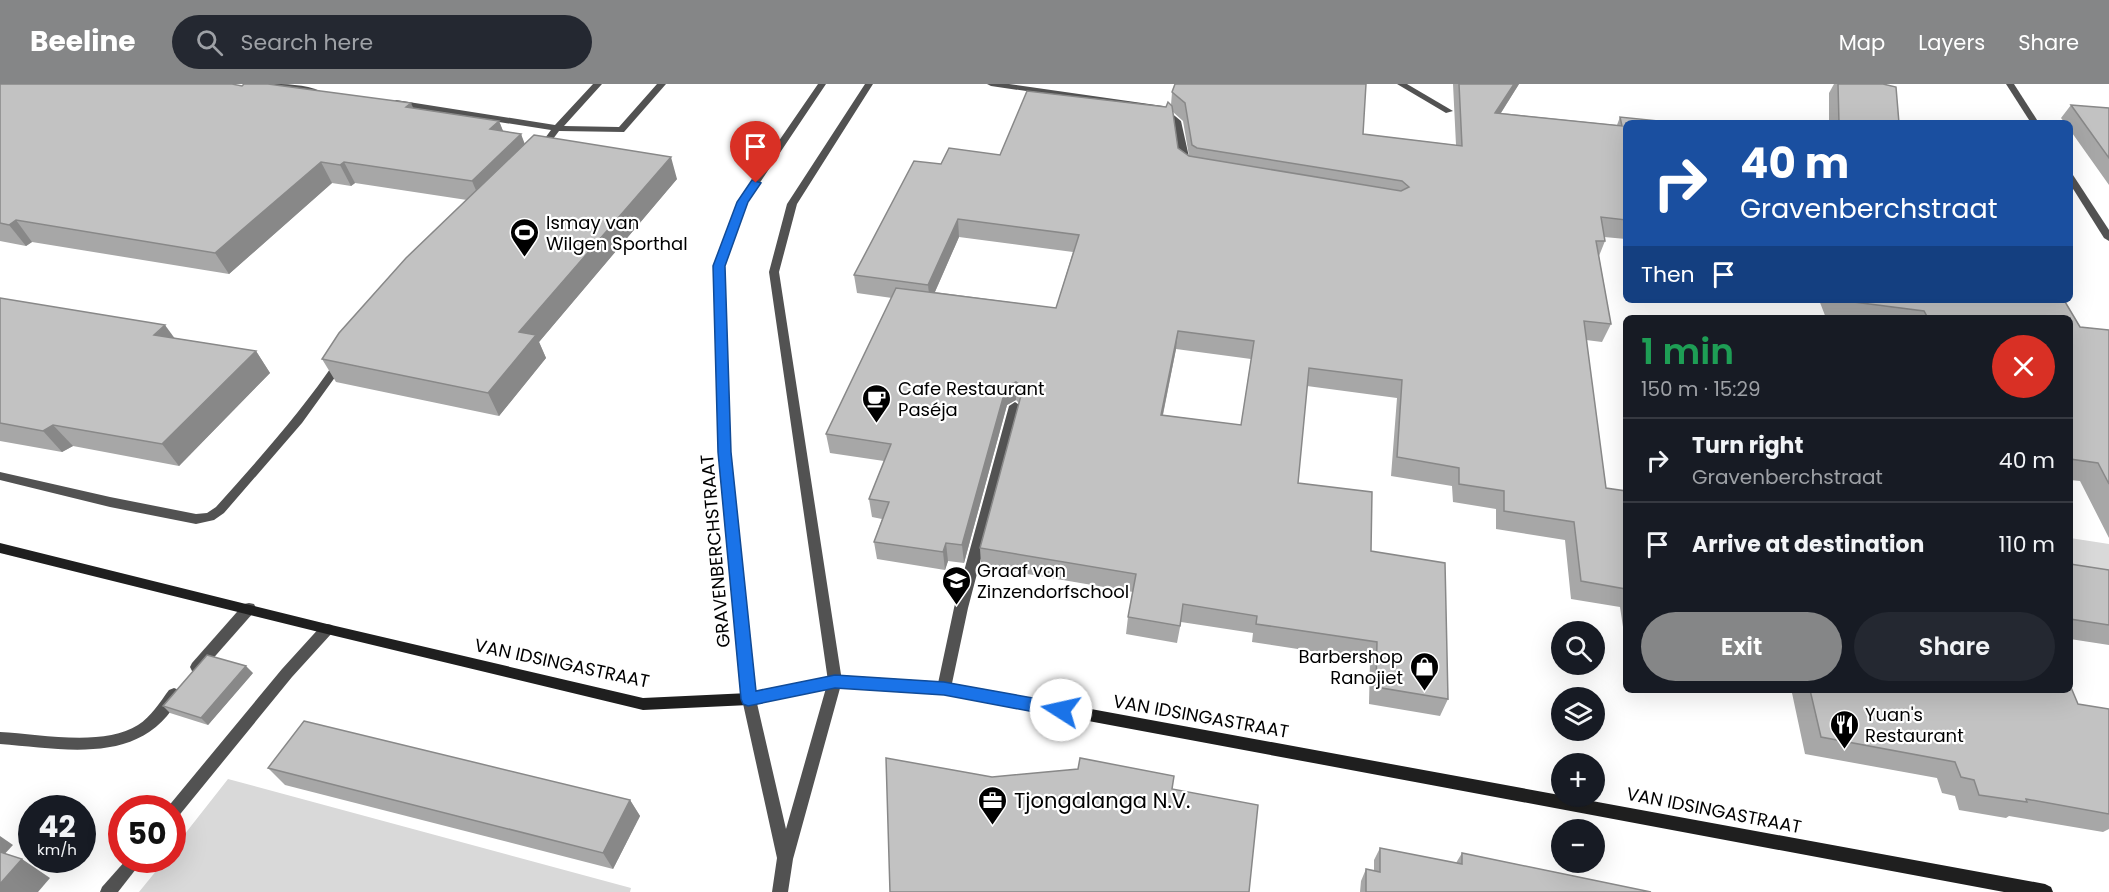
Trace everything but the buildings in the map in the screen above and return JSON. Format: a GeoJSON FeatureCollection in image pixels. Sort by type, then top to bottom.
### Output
{"type":"FeatureCollection","features":[{"type":"Feature","properties":{"kind":"main road","name":"VAN IDSINGASTRAAT"},"geometry":{"type":"LineString","coordinates":[[0,548],[643,704],[748,699],[835,681],[944,688],[2045,892]]}},
{"type":"Feature","properties":{"kind":"street"},"geometry":{"type":"LineString","coordinates":[[272,84],[329,93]]}},
{"type":"Feature","properties":{"kind":"street"},"geometry":{"type":"LineString","coordinates":[[536,155],[557,128],[598,84]]}},
{"type":"Feature","properties":{"kind":"street"},"geometry":{"type":"LineString","coordinates":[[385,101],[557,128],[621,130],[662,84]]}},
{"type":"Feature","properties":{"kind":"street","name":"GRAVENBERCHSTRAAT"},"geometry":{"type":"LineString","coordinates":[[785,859],[748,699],[725,452],[719,266],[742,202],[822,84]]}},
{"type":"Feature","properties":{"kind":"street"},"geometry":{"type":"LineString","coordinates":[[780,892],[785,859],[835,681],[774,272],[792,204],[869,84]]}},
{"type":"Feature","properties":{"kind":"street"},"geometry":{"type":"LineString","coordinates":[[991,84],[1160,108],[1177,121],[1184,165],[1195,172]]}},
{"type":"Feature","properties":{"kind":"street"},"geometry":{"type":"LineString","coordinates":[[1401,84],[1449,111]]}},
{"type":"Feature","properties":{"kind":"street"},"geometry":{"type":"LineString","coordinates":[[2010,84],[2033,120]]}},
{"type":"Feature","properties":{"kind":"street"},"geometry":{"type":"LineString","coordinates":[[2073,182],[2109,238]]}},
{"type":"Feature","properties":{"kind":"street"},"geometry":{"type":"LineString","coordinates":[[0,476],[110,502],[196,519],[210,517],[220,510],[313,404],[347,352]]}},
{"type":"Feature","properties":{"kind":"street"},"geometry":{"type":"LineString","coordinates":[[944,688],[961,608],[1016,406]]}},
{"type":"Feature","properties":{"kind":"street"},"geometry":{"type":"LineString","coordinates":[[0,738],[107,744],[126,740],[145,729],[249,609]]}},
{"type":"Feature","properties":{"kind":"street"},"geometry":{"type":"LineString","coordinates":[[186,796],[287,673],[327,629]]}},
{"type":"Feature","properties":{"kind":"street"},"geometry":{"type":"LineString","coordinates":[[108,892],[124,873]]}},
{"type":"Feature","properties":{"kind":"shaded area"},"geometry":{"type":"Polygon","coordinates":[[[2073,538],[2109,544],[2109,590],[2073,584],[2073,538]]]}},
{"type":"Feature","properties":{"kind":"shaded area"},"geometry":{"type":"Polygon","coordinates":[[[228,779],[631,888],[630,892],[139,892],[154,873],[186,873],[186,832],[228,779]]]}},
{"type":"Feature","properties":{"kind":"place","name":"Ismay van Wilgen Sporthal"},"geometry":{"type":"Point","coordinates":[525,258]}},
{"type":"Feature","properties":{"kind":"place","name":"Cafe Restaurant Paséja"},"geometry":{"type":"Point","coordinates":[877,424]}},
{"type":"Feature","properties":{"kind":"place","name":"Graaf von Zinzendorfschool"},"geometry":{"type":"Point","coordinates":[956,606]}},
{"type":"Feature","properties":{"kind":"place","name":"Barbershop Ranojiet"},"geometry":{"type":"Point","coordinates":[1424,692]}},
{"type":"Feature","properties":{"kind":"place","name":"Yuan's Restaurant"},"geometry":{"type":"Point","coordinates":[1844,750]}},
{"type":"Feature","properties":{"kind":"place","name":"Tjongalanga N.V."},"geometry":{"type":"Point","coordinates":[993,826]}},
{"type":"Feature","properties":{"kind":"route"},"geometry":{"type":"LineString","coordinates":[[756,183],[742,202],[719,266],[725,452],[748,699],[835,681],[944,688],[1061,710]]}}]}
